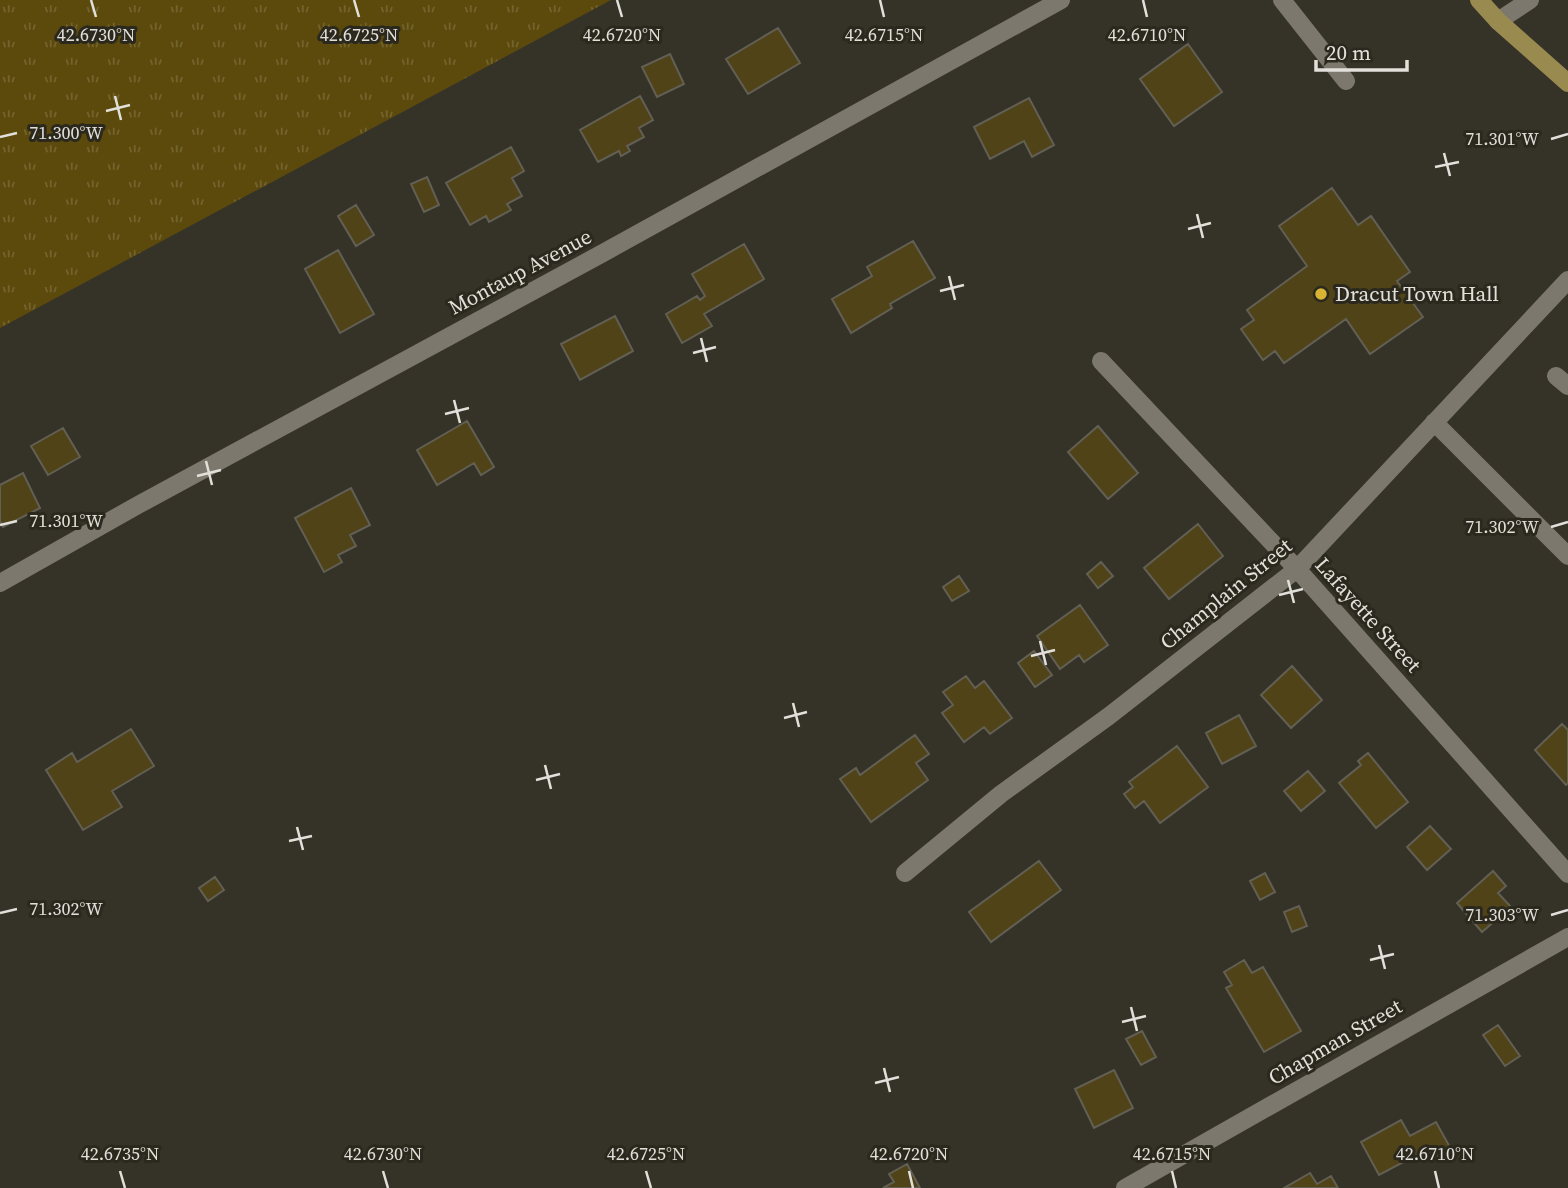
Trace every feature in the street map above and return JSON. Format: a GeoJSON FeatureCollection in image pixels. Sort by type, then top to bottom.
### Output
{"type":"FeatureCollection","features":[{"type":"Feature","properties":{"kind":"main road"},"geometry":{"type":"LineString","coordinates":[[1479,0],[1498,21],[1568,83]]}},
{"type":"Feature","properties":{"kind":"street","name":"Montaup Avenue"},"geometry":{"type":"LineString","coordinates":[[0,583],[1061,0]]}},
{"type":"Feature","properties":{"kind":"street"},"geometry":{"type":"LineString","coordinates":[[1282,0],[1346,81]]}},
{"type":"Feature","properties":{"kind":"street"},"geometry":{"type":"LineString","coordinates":[[1498,21],[1530,0]]}},
{"type":"Feature","properties":{"kind":"street","name":"Champlain Street"},"geometry":{"type":"LineString","coordinates":[[905,873],[1001,794],[1109,716],[1297,569],[1568,280]]}},
{"type":"Feature","properties":{"kind":"street","name":"Lafayette Street"},"geometry":{"type":"LineString","coordinates":[[1101,361],[1297,569],[1568,874]]}},
{"type":"Feature","properties":{"kind":"street"},"geometry":{"type":"LineString","coordinates":[[1434,422],[1568,556]]}},
{"type":"Feature","properties":{"kind":"street","name":"Chapman Street"},"geometry":{"type":"LineString","coordinates":[[1125,1188],[1568,937]]}},
{"type":"Feature","properties":{"kind":"green space"},"geometry":{"type":"Polygon","coordinates":[[[0,0],[611,0],[0,328],[0,0]]]}},
{"type":"Feature","properties":{"kind":"building"},"geometry":{"type":"Polygon","coordinates":[[[778,28],[800,63],[748,94],[726,59],[778,28]]]}},
{"type":"Feature","properties":{"kind":"building"},"geometry":{"type":"Polygon","coordinates":[[[1188,44],[1222,92],[1174,126],[1140,79],[1188,44]]]}},
{"type":"Feature","properties":{"kind":"building"},"geometry":{"type":"Polygon","coordinates":[[[670,54],[684,84],[657,97],[642,67],[670,54]]]}},
{"type":"Feature","properties":{"kind":"building"},"geometry":{"type":"Polygon","coordinates":[[[640,96],[653,120],[639,128],[644,137],[627,146],[630,151],[621,156],[619,151],[598,162],[580,130],[640,96]]]}},
{"type":"Feature","properties":{"kind":"building"},"geometry":{"type":"Polygon","coordinates":[[[1029,98],[1054,145],[1032,157],[1024,141],[990,159],[974,127],[1029,98]]]}},
{"type":"Feature","properties":{"kind":"building"},"geometry":{"type":"Polygon","coordinates":[[[511,147],[524,171],[512,178],[522,196],[507,204],[511,210],[489,222],[486,216],[470,225],[446,183],[511,147]]]}},
{"type":"Feature","properties":{"kind":"building"},"geometry":{"type":"Polygon","coordinates":[[[427,177],[439,205],[424,212],[411,184],[427,177]]]}},
{"type":"Feature","properties":{"kind":"building"},"geometry":{"type":"Polygon","coordinates":[[[1332,188],[1358,225],[1371,216],[1410,272],[1397,281],[1423,317],[1370,354],[1346,319],[1284,363],[1275,351],[1263,360],[1241,329],[1254,320],[1247,310],[1307,266],[1279,226],[1332,188]]]}},
{"type":"Feature","properties":{"kind":"building"},"geometry":{"type":"Polygon","coordinates":[[[356,205],[374,235],[356,246],[338,216],[356,205]]]}},
{"type":"Feature","properties":{"kind":"building"},"geometry":{"type":"Polygon","coordinates":[[[913,241],[935,278],[890,304],[892,308],[851,333],[832,299],[872,276],[867,267],[913,241]]]}},
{"type":"Feature","properties":{"kind":"building"},"geometry":{"type":"Polygon","coordinates":[[[744,244],[764,279],[704,314],[712,326],[682,343],[666,314],[697,296],[700,300],[705,296],[692,274],[744,244]]]}},
{"type":"Feature","properties":{"kind":"building"},"geometry":{"type":"Polygon","coordinates":[[[338,250],[374,314],[340,333],[305,269],[338,250]]]}},
{"type":"Feature","properties":{"kind":"building"},"geometry":{"type":"Polygon","coordinates":[[[615,316],[633,351],[580,380],[561,344],[615,316]]]}},
{"type":"Feature","properties":{"kind":"building"},"geometry":{"type":"Polygon","coordinates":[[[467,421],[494,467],[481,475],[474,463],[437,485],[417,450],[467,421]]]}},
{"type":"Feature","properties":{"kind":"building"},"geometry":{"type":"Polygon","coordinates":[[[1098,426],[1138,473],[1108,499],[1068,452],[1098,426]]]}},
{"type":"Feature","properties":{"kind":"building"},"geometry":{"type":"Polygon","coordinates":[[[63,428],[80,457],[48,475],[31,446],[63,428]]]}},
{"type":"Feature","properties":{"kind":"building"},"geometry":{"type":"Polygon","coordinates":[[[23,473],[40,508],[3,527],[0,521],[0,485],[23,473]]]}},
{"type":"Feature","properties":{"kind":"building"},"geometry":{"type":"Polygon","coordinates":[[[351,488],[370,525],[350,535],[356,546],[338,555],[342,562],[324,572],[295,518],[351,488]]]}},
{"type":"Feature","properties":{"kind":"building"},"geometry":{"type":"Polygon","coordinates":[[[1198,524],[1223,556],[1169,599],[1144,568],[1198,524]]]}},
{"type":"Feature","properties":{"kind":"building"},"geometry":{"type":"Polygon","coordinates":[[[1101,562],[1113,576],[1098,588],[1087,574],[1101,562]]]}},
{"type":"Feature","properties":{"kind":"building"},"geometry":{"type":"Polygon","coordinates":[[[959,576],[969,591],[952,601],[943,587],[959,576]]]}},
{"type":"Feature","properties":{"kind":"building"},"geometry":{"type":"Polygon","coordinates":[[[1080,605],[1108,645],[1084,662],[1079,655],[1060,669],[1037,636],[1080,605]]]}},
{"type":"Feature","properties":{"kind":"building"},"geometry":{"type":"Polygon","coordinates":[[[1034,651],[1052,675],[1035,687],[1018,663],[1034,651]]]}},
{"type":"Feature","properties":{"kind":"building"},"geometry":{"type":"Polygon","coordinates":[[[1292,666],[1322,700],[1291,728],[1261,695],[1292,666]]]}},
{"type":"Feature","properties":{"kind":"building"},"geometry":{"type":"Polygon","coordinates":[[[966,676],[975,688],[984,681],[1012,718],[990,734],[984,727],[964,742],[942,713],[953,705],[943,692],[966,676]]]}},
{"type":"Feature","properties":{"kind":"building"},"geometry":{"type":"Polygon","coordinates":[[[1239,715],[1256,746],[1222,764],[1206,733],[1239,715]]]}},
{"type":"Feature","properties":{"kind":"building"},"geometry":{"type":"Polygon","coordinates":[[[1562,724],[1568,730],[1566,785],[1535,750],[1562,724]]]}},
{"type":"Feature","properties":{"kind":"building"},"geometry":{"type":"Polygon","coordinates":[[[131,729],[154,766],[112,791],[122,807],[83,830],[46,770],[72,753],[77,762],[131,729]]]}},
{"type":"Feature","properties":{"kind":"building"},"geometry":{"type":"Polygon","coordinates":[[[915,735],[929,754],[916,763],[928,780],[871,822],[840,779],[856,768],[860,775],[915,735]]]}},
{"type":"Feature","properties":{"kind":"building"},"geometry":{"type":"Polygon","coordinates":[[[1177,746],[1208,787],[1160,823],[1144,801],[1135,808],[1124,794],[1133,787],[1129,782],[1177,746]]]}},
{"type":"Feature","properties":{"kind":"building"},"geometry":{"type":"Polygon","coordinates":[[[1368,753],[1408,802],[1376,828],[1339,783],[1361,765],[1358,761],[1368,753]]]}},
{"type":"Feature","properties":{"kind":"building"},"geometry":{"type":"Polygon","coordinates":[[[1308,771],[1325,791],[1301,811],[1284,791],[1308,771]]]}},
{"type":"Feature","properties":{"kind":"building"},"geometry":{"type":"Polygon","coordinates":[[[1430,826],[1451,849],[1427,870],[1407,847],[1430,826]]]}},
{"type":"Feature","properties":{"kind":"building"},"geometry":{"type":"Polygon","coordinates":[[[1039,861],[1061,890],[991,942],[969,912],[1039,861]]]}},
{"type":"Feature","properties":{"kind":"building"},"geometry":{"type":"Polygon","coordinates":[[[1493,871],[1506,886],[1498,893],[1511,907],[1482,932],[1457,903],[1493,871]]]}},
{"type":"Feature","properties":{"kind":"building"},"geometry":{"type":"Polygon","coordinates":[[[1265,873],[1275,892],[1260,900],[1250,881],[1265,873]]]}},
{"type":"Feature","properties":{"kind":"building"},"geometry":{"type":"Polygon","coordinates":[[[215,877],[224,890],[208,901],[199,888],[215,877]]]}},
{"type":"Feature","properties":{"kind":"building"},"geometry":{"type":"Polygon","coordinates":[[[1299,906],[1307,926],[1292,932],[1284,912],[1299,906]]]}},
{"type":"Feature","properties":{"kind":"building"},"geometry":{"type":"Polygon","coordinates":[[[1244,960],[1252,973],[1263,967],[1301,1031],[1264,1052],[1226,988],[1232,985],[1224,972],[1244,960]]]}},
{"type":"Feature","properties":{"kind":"building"},"geometry":{"type":"Polygon","coordinates":[[[1498,1025],[1520,1056],[1505,1066],[1483,1035],[1498,1025]]]}},
{"type":"Feature","properties":{"kind":"building"},"geometry":{"type":"Polygon","coordinates":[[[1142,1031],[1156,1057],[1141,1065],[1126,1039],[1142,1031]]]}},
{"type":"Feature","properties":{"kind":"building"},"geometry":{"type":"Polygon","coordinates":[[[1114,1070],[1133,1108],[1094,1128],[1075,1089],[1114,1070]]]}},
{"type":"Feature","properties":{"kind":"building"},"geometry":{"type":"Polygon","coordinates":[[[1401,1120],[1410,1136],[1436,1122],[1451,1149],[1433,1159],[1428,1149],[1379,1175],[1361,1142],[1401,1120]]]}},
{"type":"Feature","properties":{"kind":"building"},"geometry":{"type":"Polygon","coordinates":[[[907,1164],[920,1188],[883,1188],[894,1182],[889,1174],[907,1164]]]}},
{"type":"Feature","properties":{"kind":"building"},"geometry":{"type":"Polygon","coordinates":[[[1310,1173],[1317,1184],[1331,1176],[1338,1188],[1284,1188],[1310,1173]]]}},
{"type":"Feature","properties":{"kind":"place","name":"Dracut Town Hall"},"geometry":{"type":"Point","coordinates":[1321,294]}}]}
